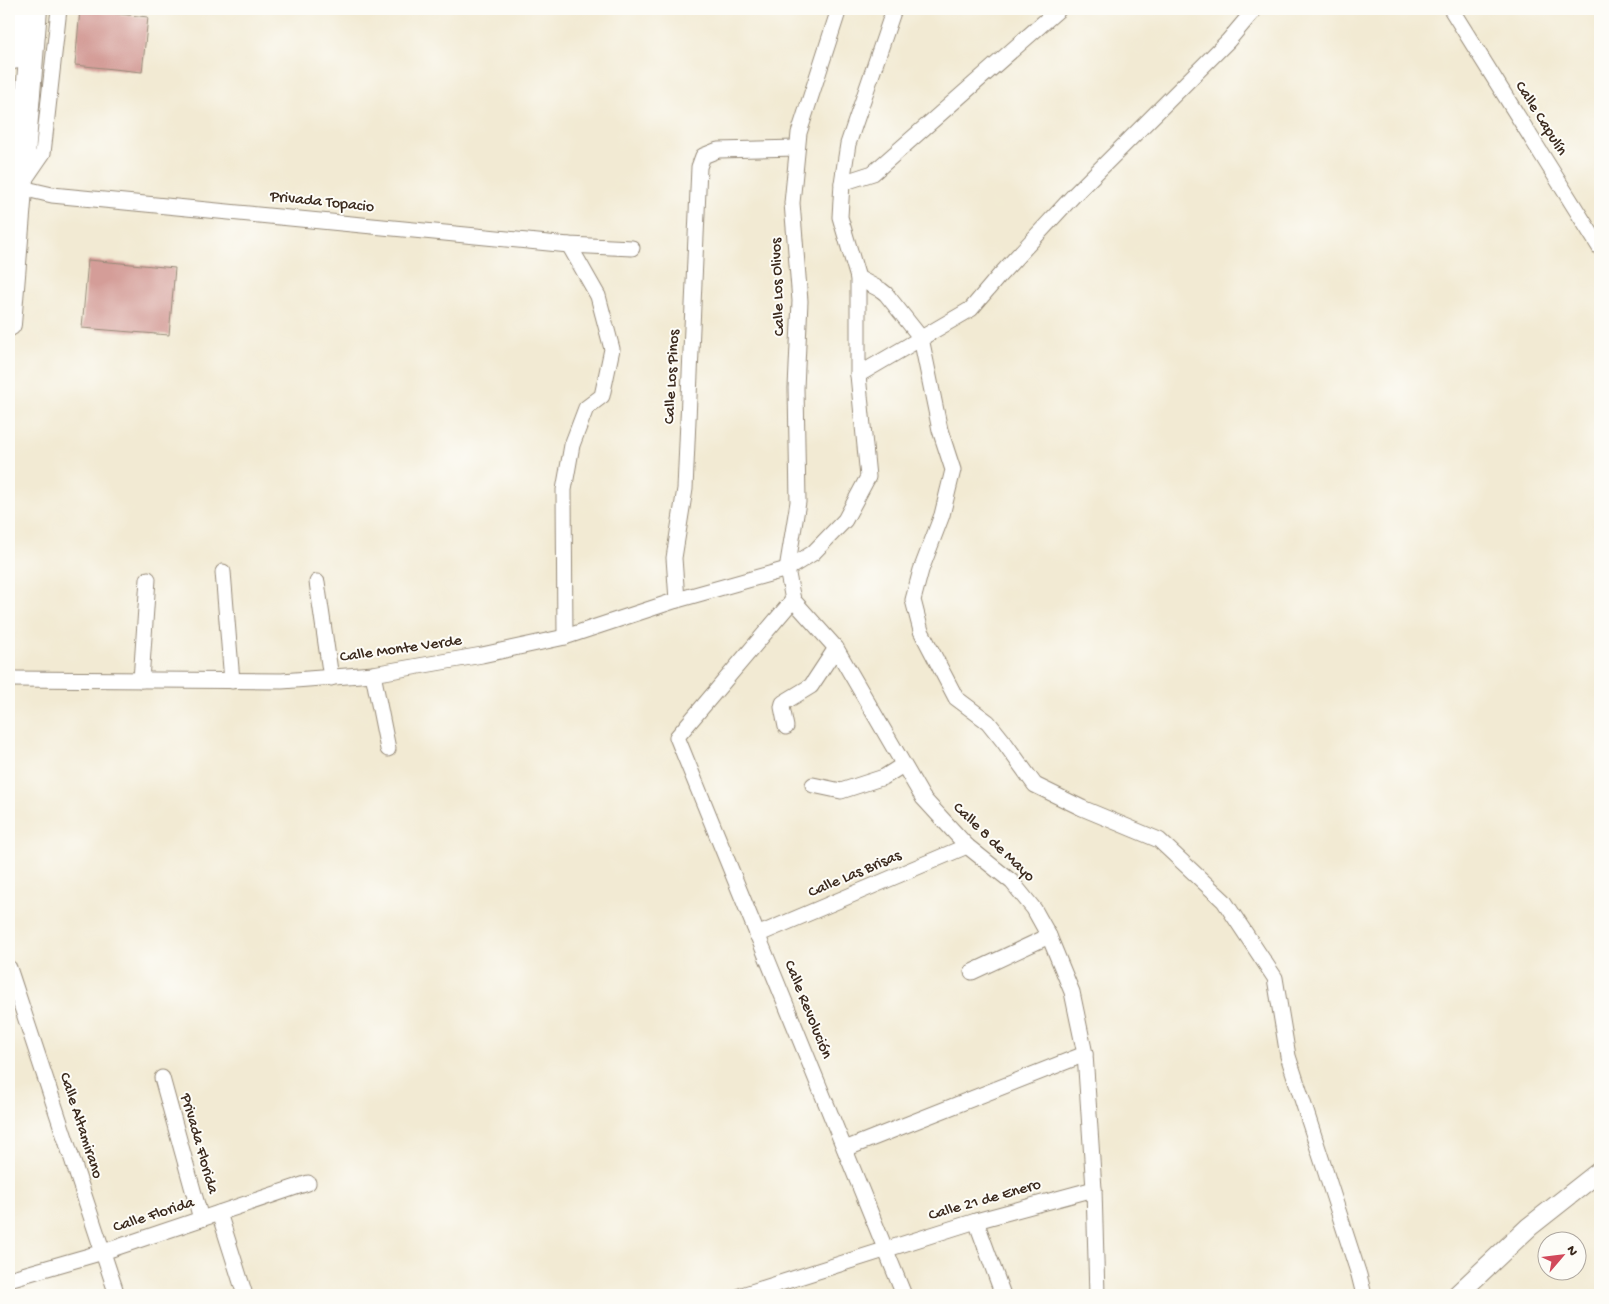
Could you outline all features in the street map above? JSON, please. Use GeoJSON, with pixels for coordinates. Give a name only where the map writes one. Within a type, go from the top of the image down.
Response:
{"type":"FeatureCollection","features":[{"type":"Feature","properties":{"kind":"main road"},"geometry":{"type":"LineString","coordinates":[[9,128],[18,9]]}},
{"type":"Feature","properties":{"kind":"main road"},"geometry":{"type":"LineString","coordinates":[[9,324],[14,186],[35,9]]}},
{"type":"Feature","properties":{"kind":"street"},"geometry":{"type":"LineString","coordinates":[[14,186],[43,153],[59,9]]}},
{"type":"Feature","properties":{"kind":"street","name":"Calle Los Olivos"},"geometry":{"type":"LineString","coordinates":[[793,600],[787,569],[798,502],[796,388],[800,301],[792,202],[799,133],[839,9]]}},
{"type":"Feature","properties":{"kind":"street","name":"Calle Monte Verde"},"geometry":{"type":"LineString","coordinates":[[9,679],[282,681],[373,674],[482,656],[565,637],[677,600],[787,569],[814,553],[845,520],[868,477],[858,375],[858,278],[840,217],[842,183],[848,144],[894,9]]}},
{"type":"Feature","properties":{"kind":"street"},"geometry":{"type":"LineString","coordinates":[[842,183],[873,173],[1059,9]]}},
{"type":"Feature","properties":{"kind":"street"},"geometry":{"type":"LineString","coordinates":[[858,375],[971,309],[1062,208],[1228,40],[1255,9]]}},
{"type":"Feature","properties":{"kind":"street","name":"Calle Capulín"},"geometry":{"type":"LineString","coordinates":[[1451,9],[1600,248]]}},
{"type":"Feature","properties":{"kind":"street","name":"Calle Los Pinos"},"geometry":{"type":"LineString","coordinates":[[677,600],[674,558],[685,489],[699,167],[703,156],[718,150],[797,148]]}},
{"type":"Feature","properties":{"kind":"street","name":"Privada Topacio"},"geometry":{"type":"LineString","coordinates":[[14,186],[52,195],[569,245],[632,248]]}},
{"type":"Feature","properties":{"kind":"street"},"geometry":{"type":"LineString","coordinates":[[565,637],[564,490],[572,445],[586,408],[602,396],[612,349],[598,296],[569,245]]}},
{"type":"Feature","properties":{"kind":"street"},"geometry":{"type":"LineString","coordinates":[[858,278],[886,294],[921,338],[940,430],[953,470],[942,515],[921,570],[913,600],[921,631],[956,698],[988,722],[1035,785],[1082,808],[1159,840],[1229,909],[1275,978],[1288,1056],[1364,1295]]}},
{"type":"Feature","properties":{"kind":"street"},"geometry":{"type":"LineString","coordinates":[[222,572],[232,681]]}},
{"type":"Feature","properties":{"kind":"street"},"geometry":{"type":"LineString","coordinates":[[141,680],[148,579]]}},
{"type":"Feature","properties":{"kind":"street"},"geometry":{"type":"LineString","coordinates":[[317,582],[331,678]]}},
{"type":"Feature","properties":{"kind":"street","name":"Calle 8 de Mayo"},"geometry":{"type":"LineString","coordinates":[[793,600],[836,648],[923,798],[967,846],[1012,882],[1034,908],[1049,936],[1072,992],[1084,1054],[1094,1189],[1097,1295]]}},
{"type":"Feature","properties":{"kind":"street","name":"Calle Revolución"},"geometry":{"type":"LineString","coordinates":[[793,600],[677,737],[904,1295]]}},
{"type":"Feature","properties":{"kind":"street"},"geometry":{"type":"LineString","coordinates":[[786,727],[783,703],[811,686],[836,648]]}},
{"type":"Feature","properties":{"kind":"street"},"geometry":{"type":"LineString","coordinates":[[373,674],[388,749]]}},
{"type":"Feature","properties":{"kind":"street"},"geometry":{"type":"LineString","coordinates":[[813,785],[840,791],[884,777],[903,765]]}},
{"type":"Feature","properties":{"kind":"street","name":"Calle Las Brisas"},"geometry":{"type":"LineString","coordinates":[[757,935],[967,846]]}},
{"type":"Feature","properties":{"kind":"street"},"geometry":{"type":"LineString","coordinates":[[972,972],[1049,936]]}},
{"type":"Feature","properties":{"kind":"street","name":"Calle Altamirano"},"geometry":{"type":"LineString","coordinates":[[9,968],[118,1295]]}},
{"type":"Feature","properties":{"kind":"street"},"geometry":{"type":"LineString","coordinates":[[845,1149],[1084,1054]]}},
{"type":"Feature","properties":{"kind":"street","name":"Privada Florida"},"geometry":{"type":"LineString","coordinates":[[162,1078],[201,1219]]}},
{"type":"Feature","properties":{"kind":"street"},"geometry":{"type":"LineString","coordinates":[[1457,1295],[1529,1227],[1600,1171]]}},
{"type":"Feature","properties":{"kind":"street","name":"Calle Florida"},"geometry":{"type":"LineString","coordinates":[[9,1279],[103,1252],[308,1183]]}},
{"type":"Feature","properties":{"kind":"street","name":"Calle 21 de Enero"},"geometry":{"type":"LineString","coordinates":[[742,1295],[976,1221],[1094,1189]]}},
{"type":"Feature","properties":{"kind":"street"},"geometry":{"type":"LineString","coordinates":[[219,1213],[245,1295]]}},
{"type":"Feature","properties":{"kind":"street"},"geometry":{"type":"LineString","coordinates":[[976,1221],[1003,1295]]}},
{"type":"Feature","properties":{"kind":"building"},"geometry":{"type":"Polygon","coordinates":[[[80,10],[148,17],[142,72],[75,65],[80,10]]]}},
{"type":"Feature","properties":{"kind":"building"},"geometry":{"type":"Polygon","coordinates":[[[88,260],[175,268],[169,335],[82,328],[88,260]]]}}]}
